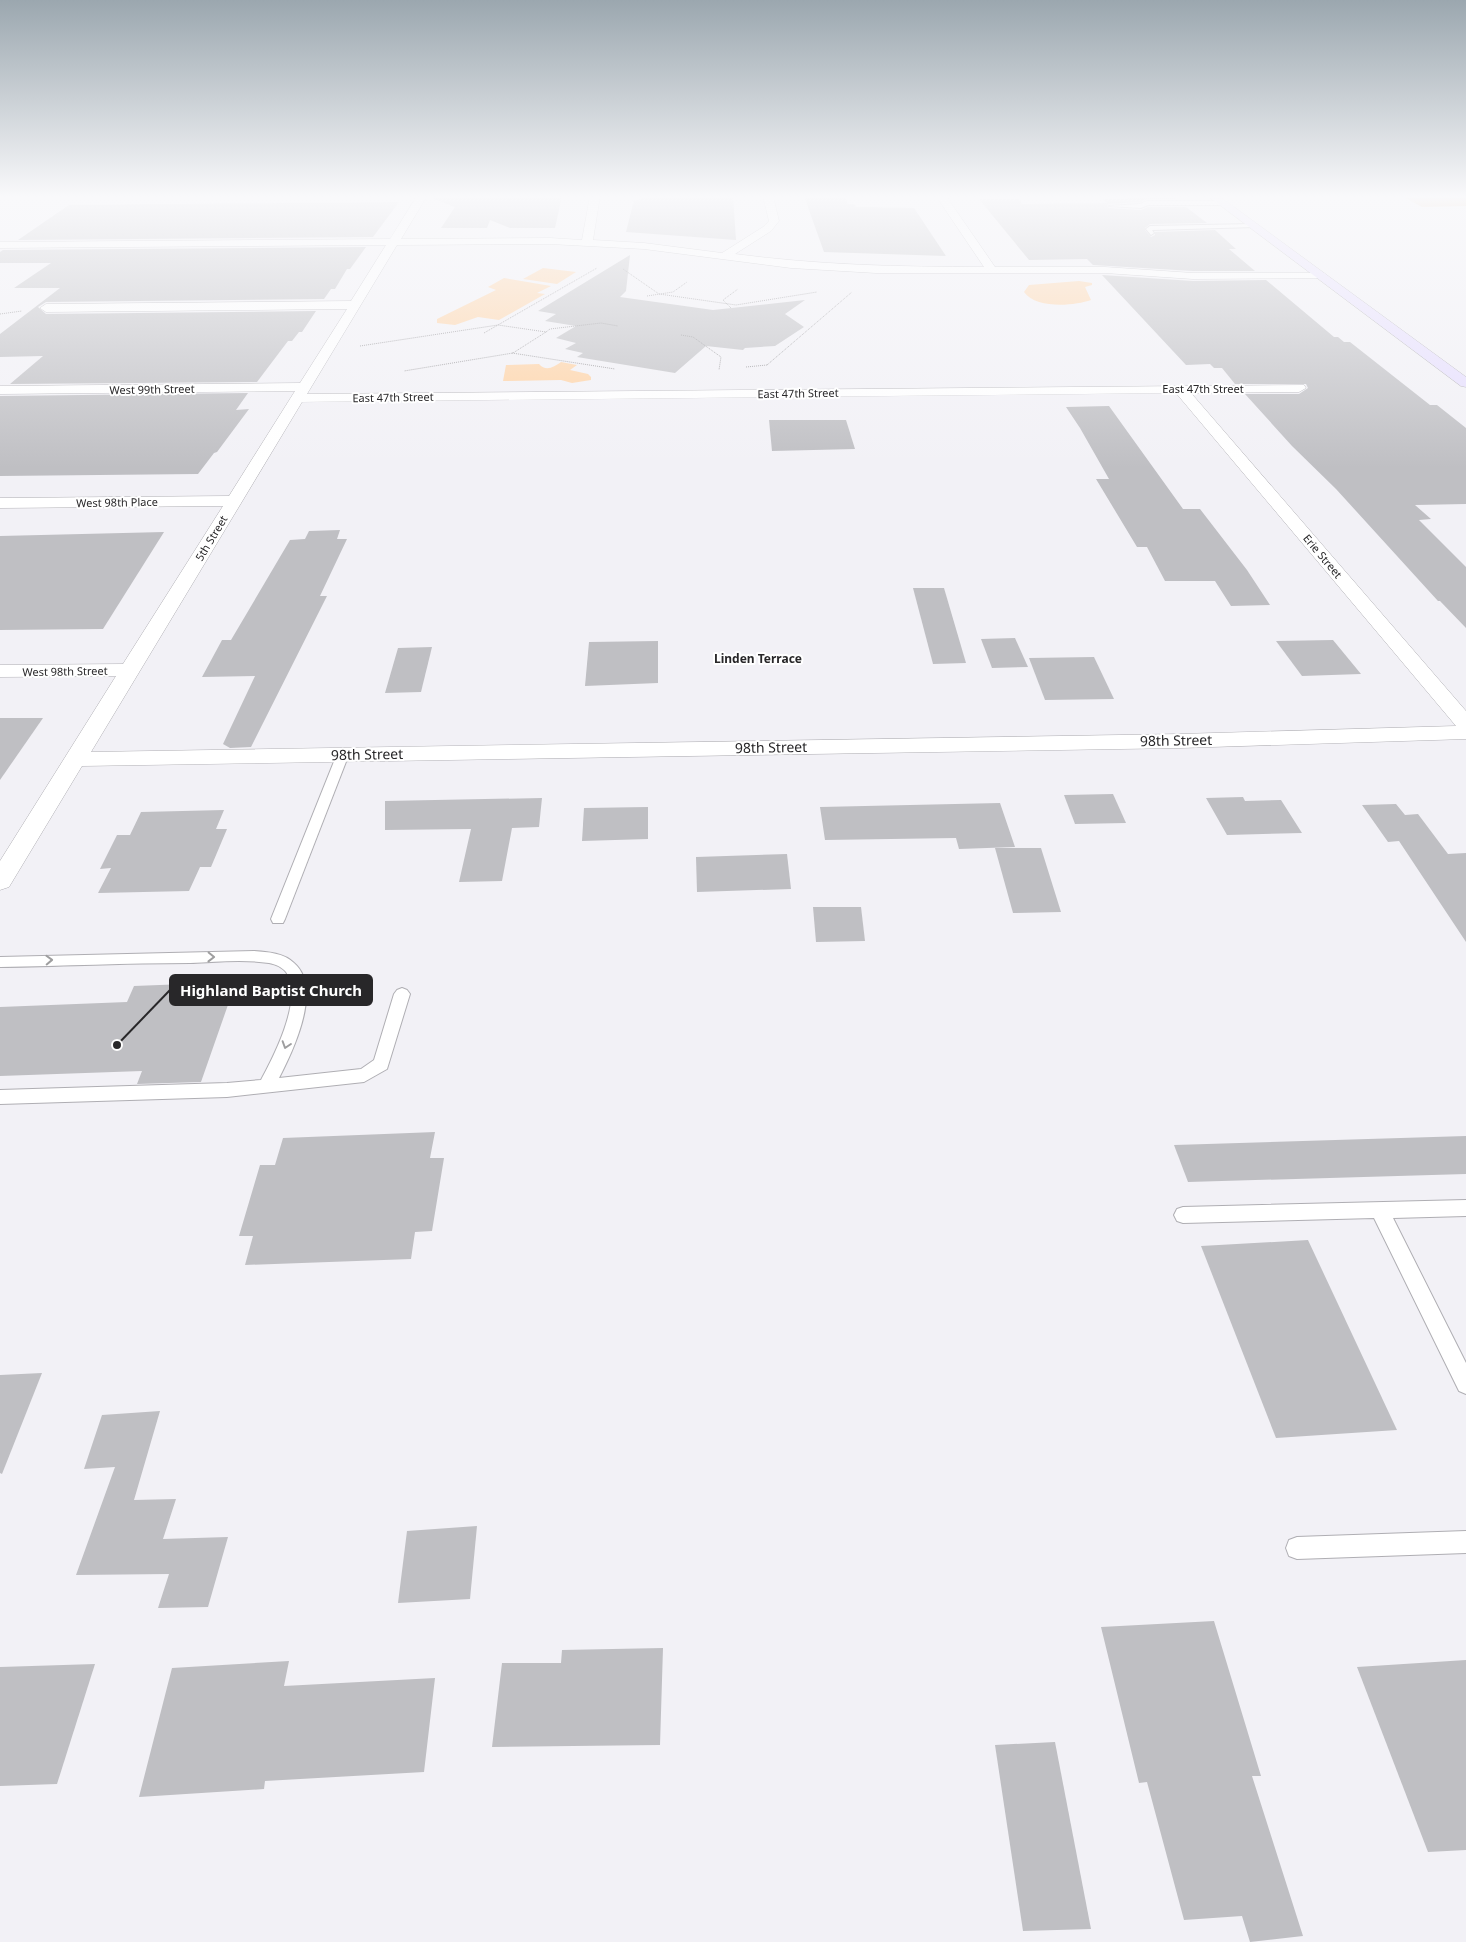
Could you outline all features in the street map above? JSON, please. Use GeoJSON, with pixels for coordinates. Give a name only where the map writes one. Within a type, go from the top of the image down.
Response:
{"type":"FeatureCollection","features":[{"type":"Feature","properties":{"kind":"street","name":"5th Street"},"geometry":{"type":"LineString","coordinates":[[0,881],[367,287]]}},
{"type":"Feature","properties":{"kind":"street"},"geometry":{"type":"LineString","coordinates":[[1334,287],[1466,383]]}},
{"type":"Feature","properties":{"kind":"street"},"geometry":{"type":"LineString","coordinates":[[46,308],[356,305]]}},
{"type":"Feature","properties":{"kind":"street","name":"Erie Street"},"geometry":{"type":"LineString","coordinates":[[1180,388],[1466,724]]}},
{"type":"Feature","properties":{"kind":"street","name":"East 47th Street"},"geometry":{"type":"LineString","coordinates":[[301,393],[716,394],[1299,388]]}},
{"type":"Feature","properties":{"kind":"street","name":"West 99th Street"},"geometry":{"type":"LineString","coordinates":[[0,390],[301,393]]}},
{"type":"Feature","properties":{"kind":"street","name":"West 98th Place"},"geometry":{"type":"LineString","coordinates":[[0,503],[234,501]]}},
{"type":"Feature","properties":{"kind":"street","name":"West 98th Street"},"geometry":{"type":"LineString","coordinates":[[0,671],[131,670]]}},
{"type":"Feature","properties":{"kind":"street","name":"98th Street"},"geometry":{"type":"LineString","coordinates":[[77,758],[1180,741],[1466,732]]}},
{"type":"Feature","properties":{"kind":"lane"},"geometry":{"type":"LineString","coordinates":[[278,919],[343,754]]}},
{"type":"Feature","properties":{"kind":"lane"},"geometry":{"type":"LineString","coordinates":[[0,962],[197,957],[271,958],[288,964],[293,971],[298,987],[296,1008],[282,1057],[266,1086]]}},
{"type":"Feature","properties":{"kind":"lane"},"geometry":{"type":"LineString","coordinates":[[0,1097],[226,1090],[364,1075],[381,1064],[402,994]]}},
{"type":"Feature","properties":{"kind":"lane"},"geometry":{"type":"LineString","coordinates":[[1183,1215],[1466,1208]]}},
{"type":"Feature","properties":{"kind":"lane"},"geometry":{"type":"LineString","coordinates":[[1380,1211],[1466,1384]]}},
{"type":"Feature","properties":{"kind":"lane"},"geometry":{"type":"LineString","coordinates":[[1297,1548],[1466,1542]]}},
{"type":"Feature","properties":{"kind":"path"},"geometry":{"type":"LineString","coordinates":[[484,333],[564,287]]}},
{"type":"Feature","properties":{"kind":"path"},"geometry":{"type":"LineString","coordinates":[[647,296],[673,292],[681,287]]}},
{"type":"Feature","properties":{"kind":"path"},"geometry":{"type":"LineString","coordinates":[[731,308],[723,300],[738,289]]}},
{"type":"Feature","properties":{"kind":"path"},"geometry":{"type":"LineString","coordinates":[[719,371],[768,364],[853,291]]}},
{"type":"Feature","properties":{"kind":"path"},"geometry":{"type":"LineString","coordinates":[[512,353],[550,329],[601,323],[618,326]]}},
{"type":"Feature","properties":{"kind":"path"},"geometry":{"type":"LineString","coordinates":[[327,351],[498,324],[546,332]]}},
{"type":"Feature","properties":{"kind":"path"},"geometry":{"type":"LineString","coordinates":[[681,335],[693,337],[721,357],[716,394]]}},
{"type":"Feature","properties":{"kind":"path"},"geometry":{"type":"LineString","coordinates":[[399,372],[512,353],[616,369]]}},
{"type":"Feature","properties":{"kind":"shaded area"},"geometry":{"type":"Polygon","coordinates":[[[488,287],[550,287],[537,293],[545,294],[499,320],[478,317],[455,325],[437,323],[437,319],[496,290],[488,287]]]}},
{"type":"Feature","properties":{"kind":"shaded area"},"geometry":{"type":"Polygon","coordinates":[[[1028,287],[1086,287],[1091,300],[1065,305],[1046,304],[1037,301],[1024,292],[1028,287]]]}},
{"type":"Feature","properties":{"kind":"shaded area"},"geometry":{"type":"Polygon","coordinates":[[[561,362],[577,365],[570,370],[588,374],[591,380],[572,383],[561,380],[503,381],[506,365],[539,364],[547,368],[561,362]]]}},
{"type":"Feature","properties":{"kind":"building"},"geometry":{"type":"Polygon","coordinates":[[[336,287],[335,289],[331,289],[324,299],[46,302],[38,307],[46,314],[316,311],[302,332],[299,332],[292,341],[288,341],[257,382],[10,384],[43,356],[0,357],[0,334],[60,288],[14,288],[336,287]]]}},
{"type":"Feature","properties":{"kind":"building"},"geometry":{"type":"Polygon","coordinates":[[[578,287],[626,287],[626,291],[620,297],[713,310],[805,300],[785,314],[804,327],[775,346],[745,348],[743,350],[706,346],[675,373],[577,357],[583,353],[565,349],[576,343],[556,338],[576,326],[545,321],[556,314],[538,311],[578,287]]]}},
{"type":"Feature","properties":{"kind":"building"},"geometry":{"type":"Polygon","coordinates":[[[1113,287],[1274,287],[1334,337],[1338,337],[1344,342],[1350,342],[1430,405],[1437,405],[1466,428],[1466,504],[1415,505],[1431,519],[1419,520],[1466,567],[1466,628],[1438,601],[1336,489],[1292,446],[1245,394],[1299,394],[1308,388],[1306,384],[1235,384],[1222,368],[1214,368],[1210,364],[1186,365],[1113,287]]]}},
{"type":"Feature","properties":{"kind":"building"},"geometry":{"type":"Polygon","coordinates":[[[248,393],[236,410],[249,409],[198,474],[0,476],[0,396],[248,393]]]}},
{"type":"Feature","properties":{"kind":"building"},"geometry":{"type":"Polygon","coordinates":[[[1109,406],[1183,509],[1200,509],[1247,570],[1270,605],[1231,606],[1215,581],[1165,581],[1147,547],[1137,547],[1096,479],[1109,479],[1066,407],[1109,406]]]}},
{"type":"Feature","properties":{"kind":"building"},"geometry":{"type":"Polygon","coordinates":[[[769,420],[846,420],[855,449],[772,451],[769,420]]]}},
{"type":"Feature","properties":{"kind":"building"},"geometry":{"type":"Polygon","coordinates":[[[340,530],[337,539],[347,539],[320,596],[327,596],[251,747],[230,748],[223,744],[255,676],[202,677],[222,640],[231,640],[290,540],[305,539],[309,531],[340,530]]]}},
{"type":"Feature","properties":{"kind":"building"},"geometry":{"type":"Polygon","coordinates":[[[164,532],[103,629],[0,630],[0,536],[164,532]]]}},
{"type":"Feature","properties":{"kind":"building"},"geometry":{"type":"Polygon","coordinates":[[[913,588],[944,588],[966,663],[933,664],[913,588]]]}},
{"type":"Feature","properties":{"kind":"building"},"geometry":{"type":"Polygon","coordinates":[[[1015,638],[1028,667],[992,668],[981,639],[1015,638]]]}},
{"type":"Feature","properties":{"kind":"building"},"geometry":{"type":"Polygon","coordinates":[[[1333,640],[1361,674],[1302,676],[1276,641],[1333,640]]]}},
{"type":"Feature","properties":{"kind":"building"},"geometry":{"type":"Polygon","coordinates":[[[658,641],[658,683],[585,686],[589,642],[658,641]]]}},
{"type":"Feature","properties":{"kind":"building"},"geometry":{"type":"Polygon","coordinates":[[[432,647],[421,692],[385,693],[398,648],[432,647]]]}},
{"type":"Feature","properties":{"kind":"building"},"geometry":{"type":"Polygon","coordinates":[[[1094,657],[1114,699],[1045,700],[1029,658],[1094,657]]]}},
{"type":"Feature","properties":{"kind":"building"},"geometry":{"type":"Polygon","coordinates":[[[0,718],[43,718],[0,780],[0,718]]]}},
{"type":"Feature","properties":{"kind":"building"},"geometry":{"type":"Polygon","coordinates":[[[1113,794],[1126,823],[1075,824],[1064,795],[1113,794]]]}},
{"type":"Feature","properties":{"kind":"building"},"geometry":{"type":"Polygon","coordinates":[[[1243,797],[1245,801],[1281,800],[1302,833],[1227,835],[1206,798],[1243,797]]]}},
{"type":"Feature","properties":{"kind":"building"},"geometry":{"type":"Polygon","coordinates":[[[542,798],[539,827],[512,828],[502,881],[459,882],[471,829],[385,830],[385,801],[542,798]]]}},
{"type":"Feature","properties":{"kind":"building"},"geometry":{"type":"Polygon","coordinates":[[[1000,803],[1015,847],[959,849],[956,838],[825,840],[820,807],[1000,803]]]}},
{"type":"Feature","properties":{"kind":"building"},"geometry":{"type":"Polygon","coordinates":[[[1396,804],[1405,815],[1418,814],[1448,854],[1466,853],[1466,942],[1399,841],[1388,842],[1362,805],[1396,804]]]}},
{"type":"Feature","properties":{"kind":"building"},"geometry":{"type":"Polygon","coordinates":[[[648,807],[648,839],[582,841],[584,808],[648,807]]]}},
{"type":"Feature","properties":{"kind":"building"},"geometry":{"type":"Polygon","coordinates":[[[224,810],[216,829],[227,829],[211,867],[200,867],[189,891],[98,893],[111,868],[100,869],[117,835],[130,835],[141,812],[224,810]]]}},
{"type":"Feature","properties":{"kind":"building"},"geometry":{"type":"Polygon","coordinates":[[[995,848],[1041,848],[1061,912],[1013,913],[995,848]]]}},
{"type":"Feature","properties":{"kind":"building"},"geometry":{"type":"Polygon","coordinates":[[[787,854],[791,889],[697,892],[696,857],[787,854]]]}},
{"type":"Feature","properties":{"kind":"building"},"geometry":{"type":"Polygon","coordinates":[[[813,907],[861,907],[865,941],[816,942],[813,907]]]}},
{"type":"Feature","properties":{"kind":"building"},"geometry":{"type":"Polygon","coordinates":[[[236,982],[201,1082],[137,1084],[142,1071],[0,1076],[0,1007],[127,1002],[134,986],[236,982]]]}},
{"type":"Feature","properties":{"kind":"building"},"geometry":{"type":"Polygon","coordinates":[[[435,1132],[430,1158],[444,1158],[432,1231],[415,1232],[411,1259],[245,1265],[253,1236],[239,1236],[260,1165],[275,1165],[283,1138],[435,1132]]]}},
{"type":"Feature","properties":{"kind":"building"},"geometry":{"type":"Polygon","coordinates":[[[1466,1136],[1466,1174],[1188,1182],[1174,1145],[1466,1136]]]}},
{"type":"Feature","properties":{"kind":"building"},"geometry":{"type":"Polygon","coordinates":[[[1308,1240],[1397,1430],[1276,1438],[1201,1246],[1308,1240]]]}},
{"type":"Feature","properties":{"kind":"building"},"geometry":{"type":"Polygon","coordinates":[[[42,1373],[2,1474],[0,1473],[0,1375],[42,1373]]]}},
{"type":"Feature","properties":{"kind":"building"},"geometry":{"type":"Polygon","coordinates":[[[160,1411],[134,1500],[176,1499],[163,1539],[228,1537],[208,1607],[158,1608],[169,1574],[76,1575],[115,1467],[84,1469],[102,1415],[160,1411]]]}},
{"type":"Feature","properties":{"kind":"building"},"geometry":{"type":"Polygon","coordinates":[[[477,1526],[470,1599],[398,1603],[407,1531],[477,1526]]]}},
{"type":"Feature","properties":{"kind":"building"},"geometry":{"type":"Polygon","coordinates":[[[1214,1621],[1261,1776],[1252,1776],[1303,1936],[1250,1942],[1242,1916],[1184,1920],[1147,1782],[1139,1783],[1101,1627],[1214,1621]]]}},
{"type":"Feature","properties":{"kind":"building"},"geometry":{"type":"Polygon","coordinates":[[[663,1648],[660,1745],[492,1747],[502,1663],[561,1663],[562,1650],[663,1648]]]}},
{"type":"Feature","properties":{"kind":"building"},"geometry":{"type":"Polygon","coordinates":[[[1466,1660],[1466,1850],[1428,1852],[1357,1667],[1466,1660]]]}},
{"type":"Feature","properties":{"kind":"building"},"geometry":{"type":"Polygon","coordinates":[[[289,1661],[284,1686],[435,1678],[424,1772],[265,1781],[264,1789],[139,1797],[172,1668],[289,1661]]]}},
{"type":"Feature","properties":{"kind":"building"},"geometry":{"type":"Polygon","coordinates":[[[95,1664],[57,1784],[0,1786],[0,1667],[95,1664]]]}},
{"type":"Feature","properties":{"kind":"building"},"geometry":{"type":"Polygon","coordinates":[[[1055,1742],[1091,1929],[1023,1931],[995,1745],[1055,1742]]]}},
{"type":"Feature","properties":{"kind":"place","name":"Highland Baptist Church"},"geometry":{"type":"Point","coordinates":[117,1045]}},
{"type":"Feature","properties":{"kind":"district","name":"Linden Terrace"},"geometry":{"type":"Point","coordinates":[758,658]}}]}
